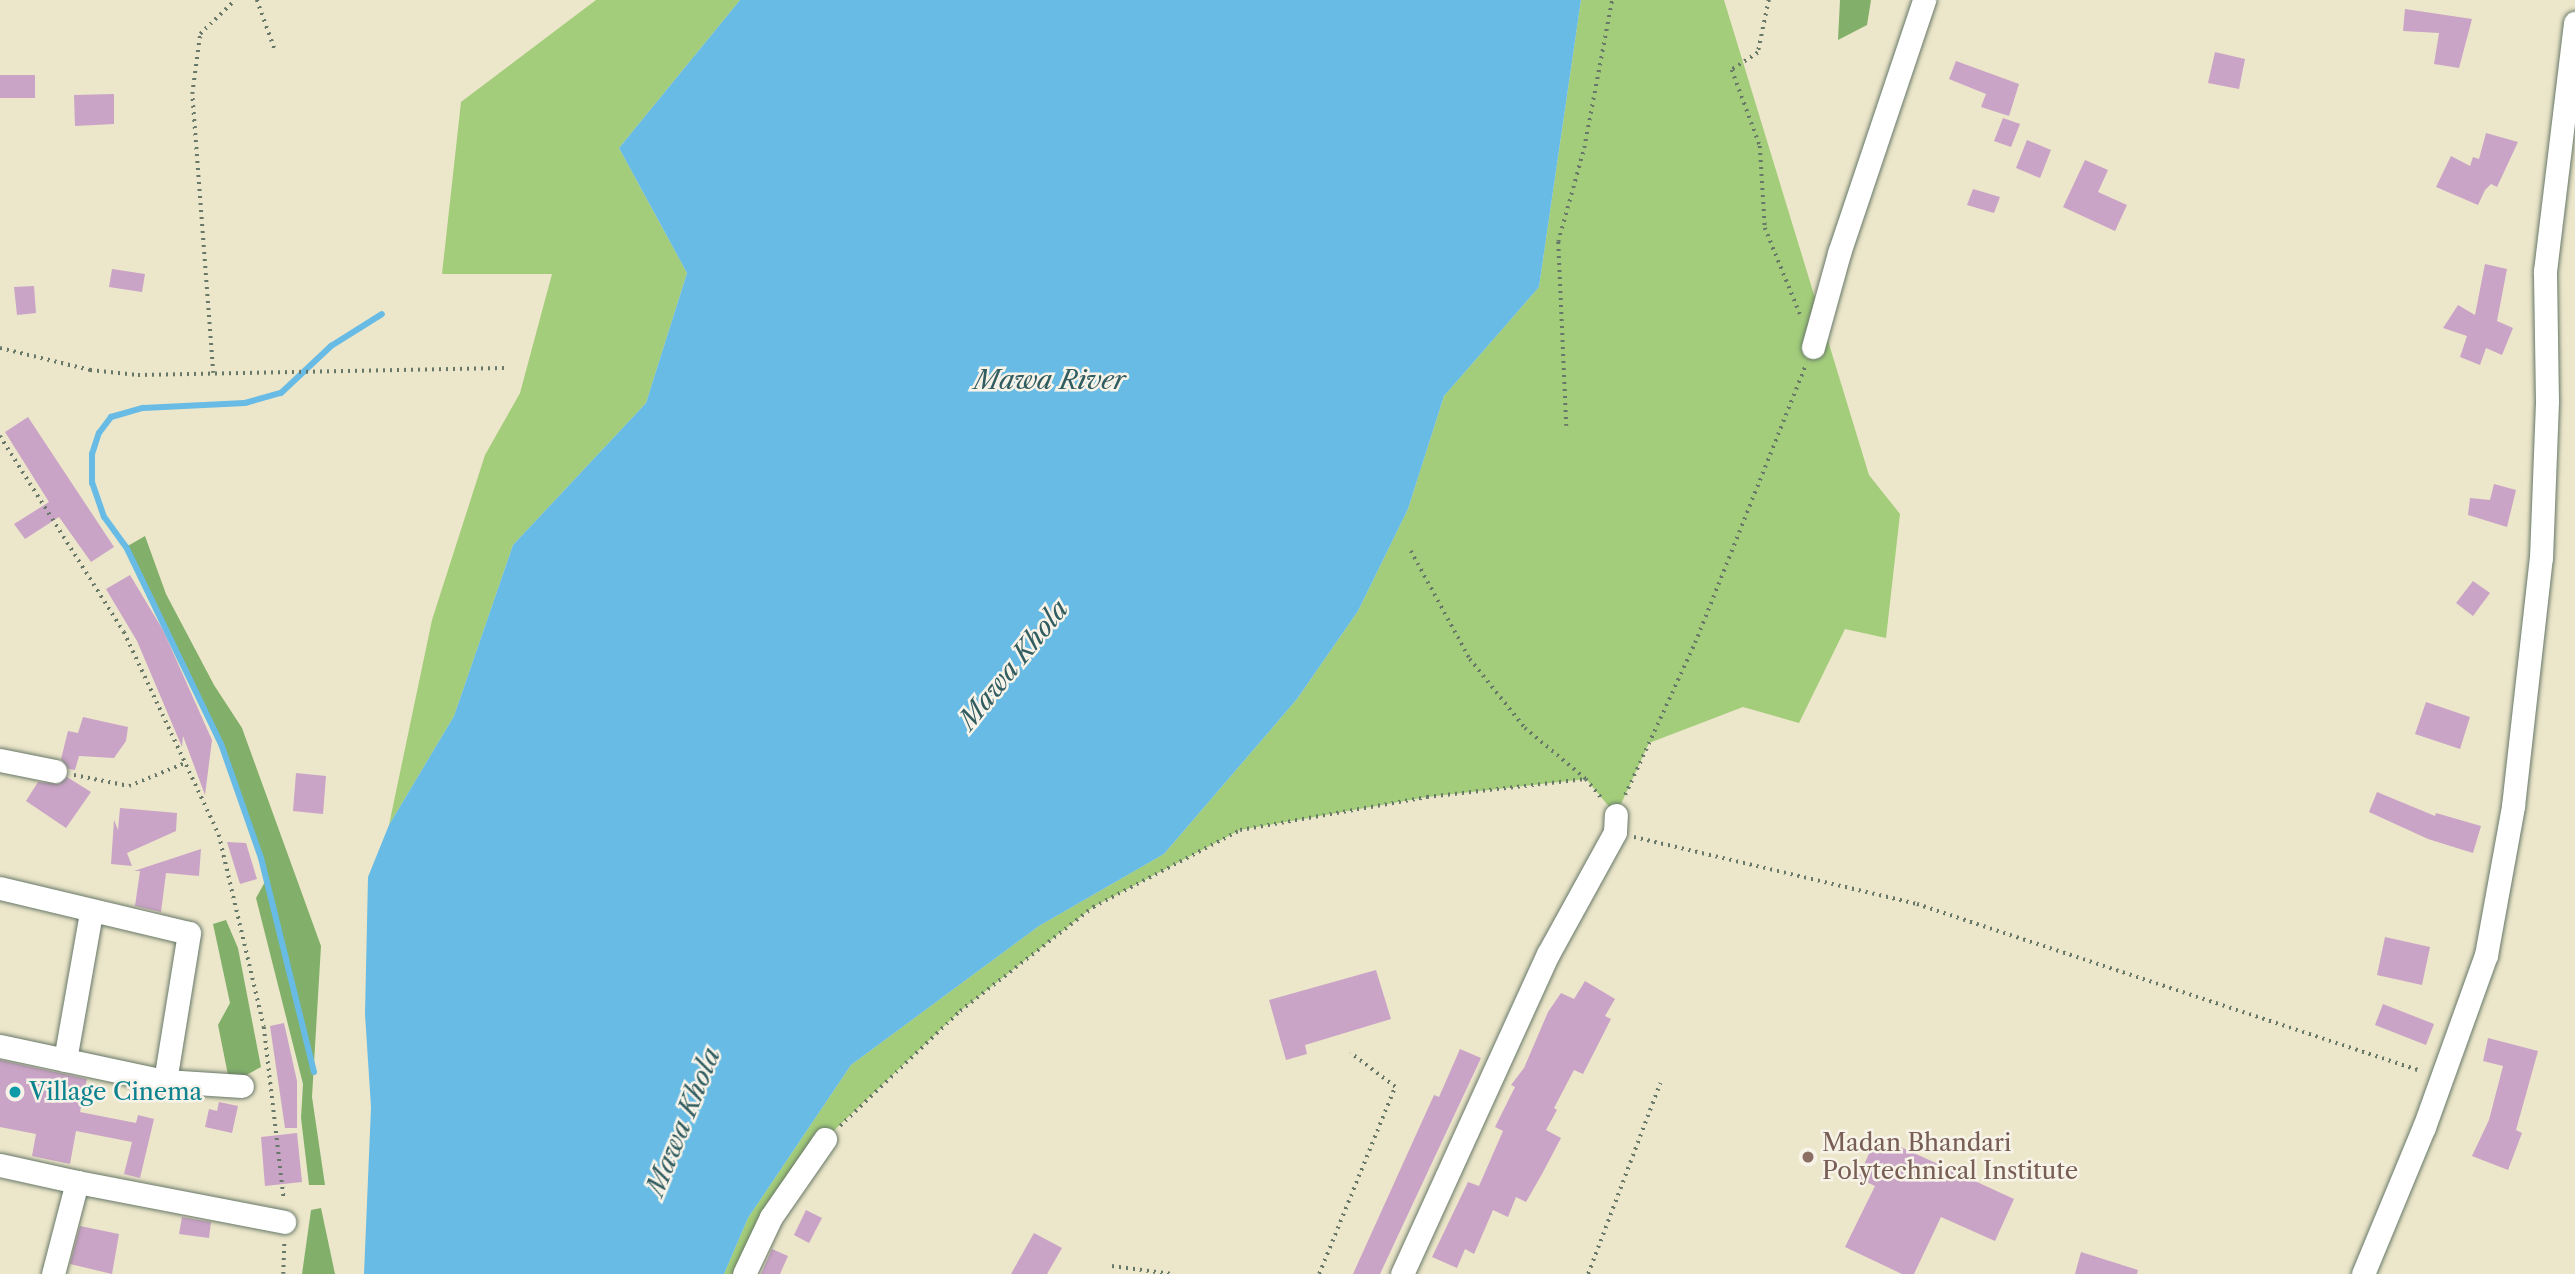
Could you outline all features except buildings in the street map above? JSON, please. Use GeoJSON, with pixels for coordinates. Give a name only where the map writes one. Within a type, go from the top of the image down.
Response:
{"type":"FeatureCollection","features":[{"type":"Feature","properties":{"kind":"street"},"geometry":{"type":"LineString","coordinates":[[1813,347],[1839,253],[1924,0]]}},
{"type":"Feature","properties":{"kind":"street"},"geometry":{"type":"LineString","coordinates":[[2363,1274],[2486,956],[2512,806],[2542,558],[2547,401],[2545,271],[2575,23]]}},
{"type":"Feature","properties":{"kind":"street"},"geometry":{"type":"LineString","coordinates":[[0,760],[55,771]]}},
{"type":"Feature","properties":{"kind":"street"},"geometry":{"type":"LineString","coordinates":[[1402,1274],[1548,954],[1615,823]]}},
{"type":"Feature","properties":{"kind":"street"},"geometry":{"type":"LineString","coordinates":[[0,888],[91,913],[189,933],[165,1081]]}},
{"type":"Feature","properties":{"kind":"street"},"geometry":{"type":"LineString","coordinates":[[65,1060],[91,913]]}},
{"type":"Feature","properties":{"kind":"street"},"geometry":{"type":"LineString","coordinates":[[0,1046],[165,1081],[242,1086]]}},
{"type":"Feature","properties":{"kind":"street"},"geometry":{"type":"LineString","coordinates":[[744,1274],[771,1217],[825,1139]]}},
{"type":"Feature","properties":{"kind":"street"},"geometry":{"type":"LineString","coordinates":[[0,1165],[285,1222]]}},
{"type":"Feature","properties":{"kind":"street"},"geometry":{"type":"LineString","coordinates":[[53,1274],[77,1182]]}},
{"type":"Feature","properties":{"kind":"path"},"geometry":{"type":"LineString","coordinates":[[212,373],[192,94],[200,34],[236,0]]}},
{"type":"Feature","properties":{"kind":"path"},"geometry":{"type":"LineString","coordinates":[[257,0],[275,50]]}},
{"type":"Feature","properties":{"kind":"path"},"geometry":{"type":"LineString","coordinates":[[1566,426],[1558,242],[1584,148],[1612,0]]}},
{"type":"Feature","properties":{"kind":"path"},"geometry":{"type":"LineString","coordinates":[[1615,823],[1695,643],[1813,347],[1765,228],[1759,146],[1732,69],[1758,53],[1769,0]]}},
{"type":"Feature","properties":{"kind":"path"},"geometry":{"type":"LineString","coordinates":[[0,348],[90,370],[212,373],[504,368]]}},
{"type":"Feature","properties":{"kind":"path"},"geometry":{"type":"LineString","coordinates":[[0,436],[124,632],[219,835],[264,1027],[285,1222],[283,1274]]}},
{"type":"Feature","properties":{"kind":"path"},"geometry":{"type":"LineString","coordinates":[[1411,551],[1470,659],[1525,728],[1586,779],[1615,823],[1917,904],[2440,1077]]}},
{"type":"Feature","properties":{"kind":"path"},"geometry":{"type":"LineString","coordinates":[[55,771],[130,786],[185,763]]}},
{"type":"Feature","properties":{"kind":"path"},"geometry":{"type":"LineString","coordinates":[[825,1139],[960,1012],[1093,906],[1240,830],[1427,797],[1586,779]]}},
{"type":"Feature","properties":{"kind":"path"},"geometry":{"type":"LineString","coordinates":[[1319,1274],[1395,1087],[1350,1053]]}},
{"type":"Feature","properties":{"kind":"path"},"geometry":{"type":"LineString","coordinates":[[1587,1274],[1660,1083]]}},
{"type":"Feature","properties":{"kind":"path"},"geometry":{"type":"LineString","coordinates":[[1112,1266],[1172,1274]]}},
{"type":"Feature","properties":{"kind":"green space"},"geometry":{"type":"Polygon","coordinates":[[[596,0],[740,0],[619,148],[687,273],[646,403],[513,545],[454,716],[389,825],[432,620],[485,455],[520,393],[552,274],[442,274],[461,102],[596,0]]]}},
{"type":"Feature","properties":{"kind":"green space"},"geometry":{"type":"Polygon","coordinates":[[[1581,0],[1724,0],[1869,475],[1900,514],[1886,638],[1845,629],[1799,723],[1743,707],[1649,743],[1616,815],[1586,779],[1427,797],[1240,830],[1093,907],[960,1011],[825,1139],[744,1274],[724,1274],[748,1218],[851,1065],[1039,926],[1164,854],[1297,699],[1358,611],[1408,509],[1444,396],[1539,287],[1581,0]]]}},
{"type":"Feature","properties":{"kind":"green space"},"geometry":{"type":"Polygon","coordinates":[[[1840,0],[1871,0],[1867,25],[1838,40],[1840,0]]]}},
{"type":"Feature","properties":{"kind":"green space"},"geometry":{"type":"Polygon","coordinates":[[[145,536],[166,594],[214,685],[242,728],[321,946],[312,1097],[325,1185],[309,1185],[301,1118],[303,1084],[256,898],[266,880],[261,858],[221,744],[126,547],[145,536]]]}},
{"type":"Feature","properties":{"kind":"green space"},"geometry":{"type":"Polygon","coordinates":[[[226,920],[238,948],[261,1067],[241,1078],[228,1075],[218,1025],[230,1003],[213,924],[226,920]]]}},
{"type":"Feature","properties":{"kind":"green space"},"geometry":{"type":"Polygon","coordinates":[[[321,1208],[335,1274],[302,1274],[311,1210],[321,1208]]]}},
{"type":"Feature","properties":{"kind":"water","name":"Mawa River"},"geometry":{"type":"Polygon","coordinates":[[[740,0],[1581,0],[1539,287],[1444,396],[1408,509],[1358,611],[1297,699],[1164,854],[1039,926],[851,1065],[748,1218],[724,1274],[364,1274],[371,1107],[365,1014],[368,877],[389,825],[454,716],[513,545],[646,403],[687,273],[619,148],[740,0]]]}},
{"type":"Feature","properties":{"kind":"waterway"},"geometry":{"type":"LineString","coordinates":[[314,1072],[261,858],[221,744],[126,547],[104,517],[92,483],[92,454],[99,433],[111,417],[143,408],[245,403],[281,393],[331,346],[382,314]]}},
{"type":"Feature","properties":{"kind":"place","name":"Village Cinema"},"geometry":{"type":"Point","coordinates":[15,1092]}},
{"type":"Feature","properties":{"kind":"place","name":"Madan Bhandari Polytechnical Institute"},"geometry":{"type":"Point","coordinates":[1808,1157]}},
{"type":"Feature","properties":{"kind":"water label","name":"Mawa Khola"},"geometry":{"type":"Point","coordinates":[1014,665]}},
{"type":"Feature","properties":{"kind":"water label","name":"Mawa Khola"},"geometry":{"type":"Point","coordinates":[684,1122]}}]}
